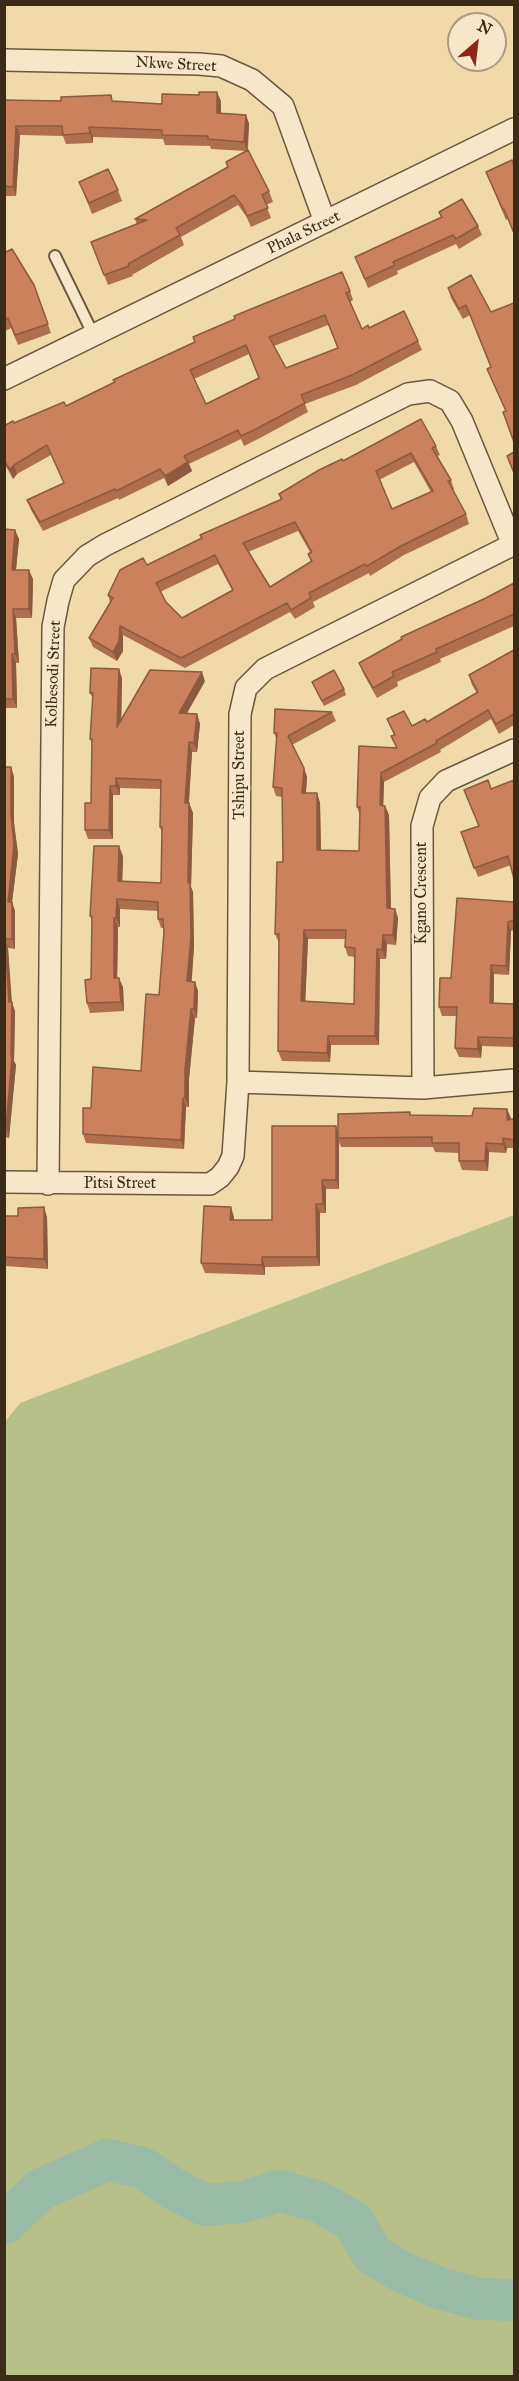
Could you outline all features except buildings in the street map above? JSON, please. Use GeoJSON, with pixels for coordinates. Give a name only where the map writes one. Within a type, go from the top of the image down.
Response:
{"type":"FeatureCollection","features":[{"type":"Feature","properties":{"kind":"street","name":"Nkwe Street"},"geometry":{"type":"LineString","coordinates":[[4,60],[199,64],[221,66],[252,80],[283,106],[325,222]]}},
{"type":"Feature","properties":{"kind":"street","name":"Phala Street"},"geometry":{"type":"LineString","coordinates":[[4,379],[514,129]]}},
{"type":"Feature","properties":{"kind":"street","name":"Kolbesodi Street"},"geometry":{"type":"LineString","coordinates":[[48,1184],[53,627],[64,580],[87,556],[105,546],[408,394],[430,391],[450,401],[462,421],[514,545]]}},
{"type":"Feature","properties":{"kind":"street","name":"Tshipu Street"},"geometry":{"type":"LineString","coordinates":[[228,1167],[233,1156],[238,1082],[240,714],[246,688],[265,669],[514,545]]}},
{"type":"Feature","properties":{"kind":"street","name":"Kgano Crescent"},"geometry":{"type":"LineString","coordinates":[[423,1088],[422,826],[430,798],[446,781],[514,750]]}},
{"type":"Feature","properties":{"kind":"street"},"geometry":{"type":"LineString","coordinates":[[238,1082],[423,1088],[514,1080]]}},
{"type":"Feature","properties":{"kind":"street","name":"Pitsi Street"},"geometry":{"type":"LineString","coordinates":[[4,1182],[210,1184],[220,1178],[228,1167]]}},
{"type":"Feature","properties":{"kind":"lane"},"geometry":{"type":"LineString","coordinates":[[55,256],[94,336]]}},
{"type":"Feature","properties":{"kind":"green space"},"geometry":{"type":"Polygon","coordinates":[[[514,1215],[514,2376],[5,2376],[5,1422],[20,1403],[514,1215]]]}},
{"type":"Feature","properties":{"kind":"waterway"},"geometry":{"type":"LineString","coordinates":[[4,2224],[41,2189],[107,2160],[143,2168],[172,2188],[205,2205],[242,2202],[280,2191],[320,2202],[354,2222],[372,2254],[404,2273],[442,2289],[479,2299],[514,2300]]}}]}
